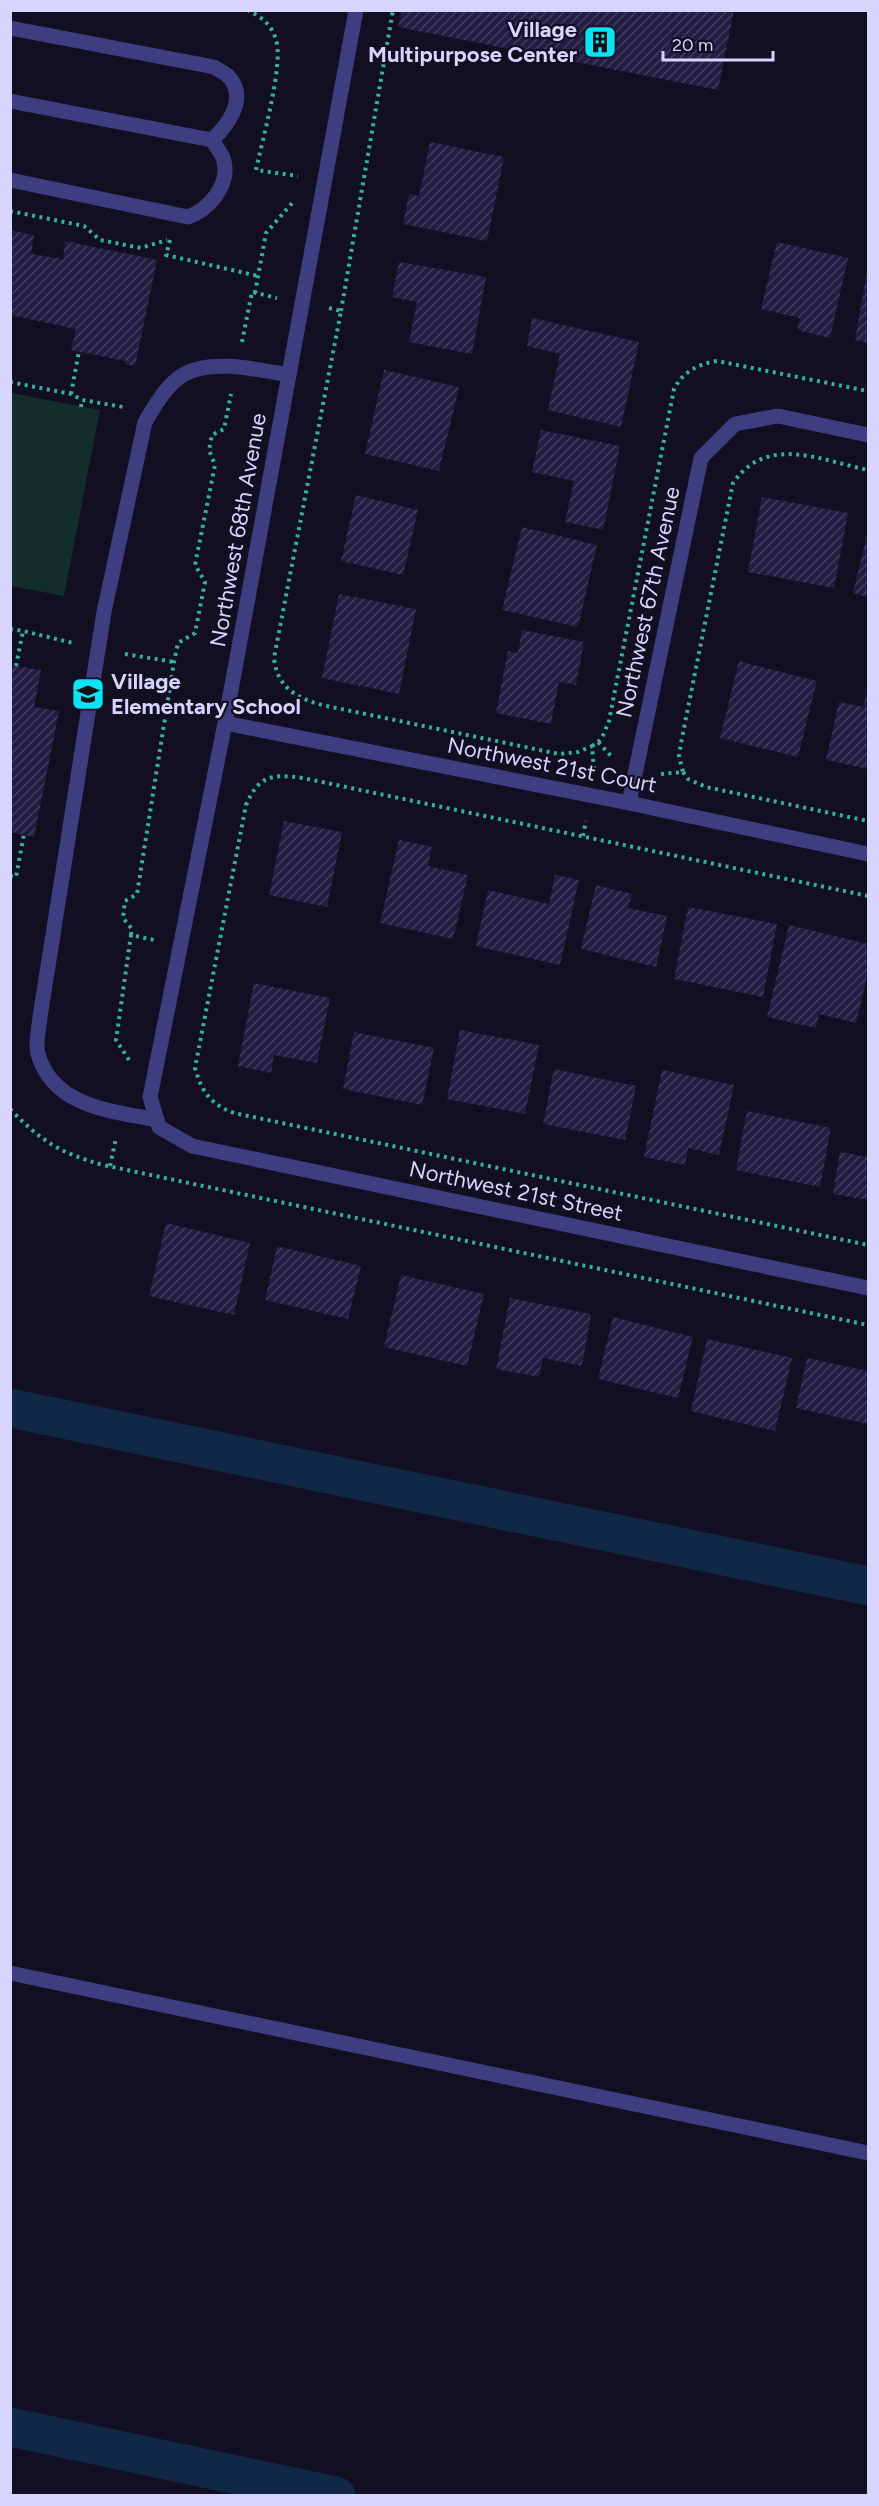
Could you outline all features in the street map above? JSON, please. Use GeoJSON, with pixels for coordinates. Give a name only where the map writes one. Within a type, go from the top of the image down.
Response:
{"type":"FeatureCollection","features":[{"type":"Feature","properties":{"kind":"street","name":"Northwest 68th Avenue"},"geometry":{"type":"LineString","coordinates":[[158,1123],[150,1097],[225,723],[356,10]]}},
{"type":"Feature","properties":{"kind":"street"},"geometry":{"type":"LineString","coordinates":[[10,28],[214,67],[230,78],[236,96],[234,113],[212,140]]}},
{"type":"Feature","properties":{"kind":"street"},"geometry":{"type":"LineString","coordinates":[[10,101],[212,140],[225,161],[216,198],[203,212],[188,217],[10,180]]}},
{"type":"Feature","properties":{"kind":"street","name":"Northwest 21st Street"},"geometry":{"type":"LineString","coordinates":[[290,375],[237,366],[219,366],[183,374],[160,397],[145,422],[104,612],[40,1017],[37,1053],[48,1076],[59,1088],[88,1106],[158,1123],[192,1146],[868,1288]]}},
{"type":"Feature","properties":{"kind":"street","name":"Northwest 67th Avenue"},"geometry":{"type":"LineString","coordinates":[[629,803],[700,458],[735,424],[778,416],[868,435]]}},
{"type":"Feature","properties":{"kind":"street","name":"Northwest 21st Court"},"geometry":{"type":"LineString","coordinates":[[225,723],[591,795],[868,854]]}},
{"type":"Feature","properties":{"kind":"street"},"geometry":{"type":"LineString","coordinates":[[10,1973],[868,2153]]}},
{"type":"Feature","properties":{"kind":"path"},"geometry":{"type":"LineString","coordinates":[[248,10],[265,20],[277,41],[275,73],[256,170],[297,177]]}},
{"type":"Feature","properties":{"kind":"path"},"geometry":{"type":"LineString","coordinates":[[393,10],[341,311],[274,658],[280,680],[289,692],[303,700],[559,754],[578,752],[592,746],[594,776],[583,836]]}},
{"type":"Feature","properties":{"kind":"path"},"geometry":{"type":"LineString","coordinates":[[296,185],[299,166]]}},
{"type":"Feature","properties":{"kind":"path"},"geometry":{"type":"LineString","coordinates":[[255,293],[266,233],[293,202],[294,194]]}},
{"type":"Feature","properties":{"kind":"path"},"geometry":{"type":"LineString","coordinates":[[10,212],[84,226],[100,240],[141,248],[170,240],[166,255],[258,276]]}},
{"type":"Feature","properties":{"kind":"path"},"geometry":{"type":"LineString","coordinates":[[130,1062],[116,1040],[132,929],[123,918],[125,901],[137,894],[164,712],[178,643],[195,633],[204,582],[195,565],[215,465],[209,450],[212,435],[224,429],[252,292],[341,311]]}},
{"type":"Feature","properties":{"kind":"path"},"geometry":{"type":"LineString","coordinates":[[71,394],[79,351]]}},
{"type":"Feature","properties":{"kind":"path"},"geometry":{"type":"LineString","coordinates":[[10,382],[130,409]]}},
{"type":"Feature","properties":{"kind":"path"},"geometry":{"type":"LineString","coordinates":[[81,407],[82,400]]}},
{"type":"Feature","properties":{"kind":"path"},"geometry":{"type":"LineString","coordinates":[[681,743],[733,483],[737,477],[751,462],[777,453],[868,470]]}},
{"type":"Feature","properties":{"kind":"path"},"geometry":{"type":"LineString","coordinates":[[10,629],[23,631]]}},
{"type":"Feature","properties":{"kind":"path"},"geometry":{"type":"LineString","coordinates":[[682,772],[688,779],[706,787],[868,821]]}},
{"type":"Feature","properties":{"kind":"path"},"geometry":{"type":"LineString","coordinates":[[868,896],[303,778],[279,775],[264,779],[253,788],[246,805],[195,1068],[201,1088],[209,1099],[234,1113],[868,1245]]}},
{"type":"Feature","properties":{"kind":"path"},"geometry":{"type":"LineString","coordinates":[[10,881],[16,877],[24,834]]}},
{"type":"Feature","properties":{"kind":"path"},"geometry":{"type":"LineString","coordinates":[[10,876],[16,877]]}},
{"type":"Feature","properties":{"kind":"path"},"geometry":{"type":"LineString","coordinates":[[131,935],[181,945]]}},
{"type":"Feature","properties":{"kind":"path"},"geometry":{"type":"LineString","coordinates":[[10,1109],[34,1134],[70,1156],[868,1325]]}},
{"type":"Feature","properties":{"kind":"path"},"geometry":{"type":"LineString","coordinates":[[110,1166],[121,1113]]}},
{"type":"Feature","properties":{"kind":"green space"},"geometry":{"type":"Polygon","coordinates":[[[11,393],[100,410],[64,596],[11,586],[11,393]]]}},
{"type":"Feature","properties":{"kind":"building","name":"Village Multipurpose Center"},"geometry":{"type":"Polygon","coordinates":[[[402,10],[734,10],[718,90],[398,27],[402,10]]]}},
{"type":"Feature","properties":{"kind":"building"},"geometry":{"type":"Polygon","coordinates":[[[430,142],[504,157],[487,241],[403,224],[409,194],[419,196],[430,142]]]}},
{"type":"Feature","properties":{"kind":"building"},"geometry":{"type":"Polygon","coordinates":[[[10,230],[34,235],[31,254],[63,259],[65,241],[157,260],[135,366],[125,364],[126,361],[71,350],[76,329],[10,315],[10,230]]]}},
{"type":"Feature","properties":{"kind":"building"},"geometry":{"type":"Polygon","coordinates":[[[777,242],[848,258],[830,338],[797,330],[800,318],[761,309],[777,242]]]}},
{"type":"Feature","properties":{"kind":"building"},"geometry":{"type":"Polygon","coordinates":[[[399,262],[486,277],[472,354],[409,342],[417,302],[392,297],[399,262]]]}},
{"type":"Feature","properties":{"kind":"building"},"geometry":{"type":"Polygon","coordinates":[[[868,272],[868,343],[855,340],[868,272]]]}},
{"type":"Feature","properties":{"kind":"building"},"geometry":{"type":"Polygon","coordinates":[[[532,318],[639,342],[621,427],[548,410],[560,354],[527,346],[532,318]]]}},
{"type":"Feature","properties":{"kind":"building"},"geometry":{"type":"Polygon","coordinates":[[[384,370],[459,387],[439,471],[365,454],[384,370]]]}},
{"type":"Feature","properties":{"kind":"building"},"geometry":{"type":"Polygon","coordinates":[[[541,430],[620,446],[603,530],[565,522],[574,481],[532,472],[541,430]]]}},
{"type":"Feature","properties":{"kind":"building"},"geometry":{"type":"Polygon","coordinates":[[[356,495],[418,510],[403,575],[341,561],[356,495]]]}},
{"type":"Feature","properties":{"kind":"building"},"geometry":{"type":"Polygon","coordinates":[[[762,497],[848,513],[834,588],[748,572],[762,497]]]}},
{"type":"Feature","properties":{"kind":"building"},"geometry":{"type":"Polygon","coordinates":[[[522,527],[597,545],[578,627],[502,610],[522,527]]]}},
{"type":"Feature","properties":{"kind":"building"},"geometry":{"type":"Polygon","coordinates":[[[868,531],[868,597],[853,593],[868,531]]]}},
{"type":"Feature","properties":{"kind":"building"},"geometry":{"type":"Polygon","coordinates":[[[339,594],[416,609],[399,694],[322,678],[339,594]]]}},
{"type":"Feature","properties":{"kind":"building"},"geometry":{"type":"Polygon","coordinates":[[[522,630],[584,642],[576,685],[559,682],[551,724],[496,713],[508,651],[518,653],[522,630]]]}},
{"type":"Feature","properties":{"kind":"building"},"geometry":{"type":"Polygon","coordinates":[[[739,661],[817,681],[798,757],[720,738],[739,661]]]}},
{"type":"Feature","properties":{"kind":"building"},"geometry":{"type":"Polygon","coordinates":[[[10,665],[41,670],[34,707],[59,711],[34,837],[10,832],[10,665]]]}},
{"type":"Feature","properties":{"kind":"building"},"geometry":{"type":"Polygon","coordinates":[[[868,689],[868,769],[826,760],[839,702],[863,707],[868,689]]]}},
{"type":"Feature","properties":{"kind":"building"},"geometry":{"type":"Polygon","coordinates":[[[284,821],[342,832],[327,907],[269,895],[284,821]]]}},
{"type":"Feature","properties":{"kind":"building"},"geometry":{"type":"Polygon","coordinates":[[[399,840],[432,847],[428,866],[468,875],[453,939],[380,923],[399,840]]]}},
{"type":"Feature","properties":{"kind":"building"},"geometry":{"type":"Polygon","coordinates":[[[555,875],[579,880],[560,965],[476,946],[488,890],[549,904],[555,875]]]}},
{"type":"Feature","properties":{"kind":"building"},"geometry":{"type":"Polygon","coordinates":[[[596,885],[632,894],[628,908],[667,916],[656,967],[581,949],[596,885]]]}},
{"type":"Feature","properties":{"kind":"building"},"geometry":{"type":"Polygon","coordinates":[[[688,907],[777,924],[763,997],[674,979],[688,907]]]}},
{"type":"Feature","properties":{"kind":"building"},"geometry":{"type":"Polygon","coordinates":[[[789,925],[868,944],[868,972],[856,1023],[819,1014],[816,1028],[767,1017],[789,925]]]}},
{"type":"Feature","properties":{"kind":"building"},"geometry":{"type":"Polygon","coordinates":[[[254,983],[330,998],[317,1063],[274,1055],[271,1073],[238,1066],[254,983]]]}},
{"type":"Feature","properties":{"kind":"building"},"geometry":{"type":"Polygon","coordinates":[[[460,1030],[539,1045],[525,1114],[447,1099],[460,1030]]]}},
{"type":"Feature","properties":{"kind":"building"},"geometry":{"type":"Polygon","coordinates":[[[354,1032],[434,1048],[422,1105],[343,1089],[354,1032]]]}},
{"type":"Feature","properties":{"kind":"building"},"geometry":{"type":"Polygon","coordinates":[[[554,1069],[636,1086],[625,1140],[543,1124],[554,1069]]]}},
{"type":"Feature","properties":{"kind":"building"},"geometry":{"type":"Polygon","coordinates":[[[662,1070],[734,1085],[719,1155],[688,1148],[685,1165],[644,1157],[662,1070]]]}},
{"type":"Feature","properties":{"kind":"building"},"geometry":{"type":"Polygon","coordinates":[[[747,1111],[831,1128],[820,1187],[736,1170],[747,1111]]]}},
{"type":"Feature","properties":{"kind":"building"},"geometry":{"type":"Polygon","coordinates":[[[840,1152],[868,1157],[868,1200],[833,1194],[840,1152]]]}},
{"type":"Feature","properties":{"kind":"building"},"geometry":{"type":"Polygon","coordinates":[[[166,1223],[250,1243],[234,1315],[149,1296],[166,1223]]]}},
{"type":"Feature","properties":{"kind":"building"},"geometry":{"type":"Polygon","coordinates":[[[277,1246],[361,1266],[348,1319],[265,1300],[277,1246]]]}},
{"type":"Feature","properties":{"kind":"building"},"geometry":{"type":"Polygon","coordinates":[[[401,1275],[484,1294],[467,1366],[384,1347],[401,1275]]]}},
{"type":"Feature","properties":{"kind":"building"},"geometry":{"type":"Polygon","coordinates":[[[510,1298],[591,1314],[582,1366],[543,1358],[539,1377],[496,1369],[510,1298]]]}},
{"type":"Feature","properties":{"kind":"building"},"geometry":{"type":"Polygon","coordinates":[[[613,1317],[693,1337],[678,1398],[598,1379],[613,1317]]]}},
{"type":"Feature","properties":{"kind":"building"},"geometry":{"type":"Polygon","coordinates":[[[707,1339],[792,1358],[775,1431],[691,1411],[707,1339]]]}},
{"type":"Feature","properties":{"kind":"building"},"geometry":{"type":"Polygon","coordinates":[[[807,1358],[868,1371],[868,1424],[796,1408],[807,1358]]]}},
{"type":"Feature","properties":{"kind":"waterway"},"geometry":{"type":"LineString","coordinates":[[10,1408],[868,1586]]}},
{"type":"Feature","properties":{"kind":"waterway"},"geometry":{"type":"LineString","coordinates":[[10,2427],[336,2496]]}},
{"type":"Feature","properties":{"kind":"place","name":"Village Multipurpose Center"},"geometry":{"type":"Point","coordinates":[600,42]}},
{"type":"Feature","properties":{"kind":"place","name":"Village Elementary School"},"geometry":{"type":"Point","coordinates":[88,694]}}]}
